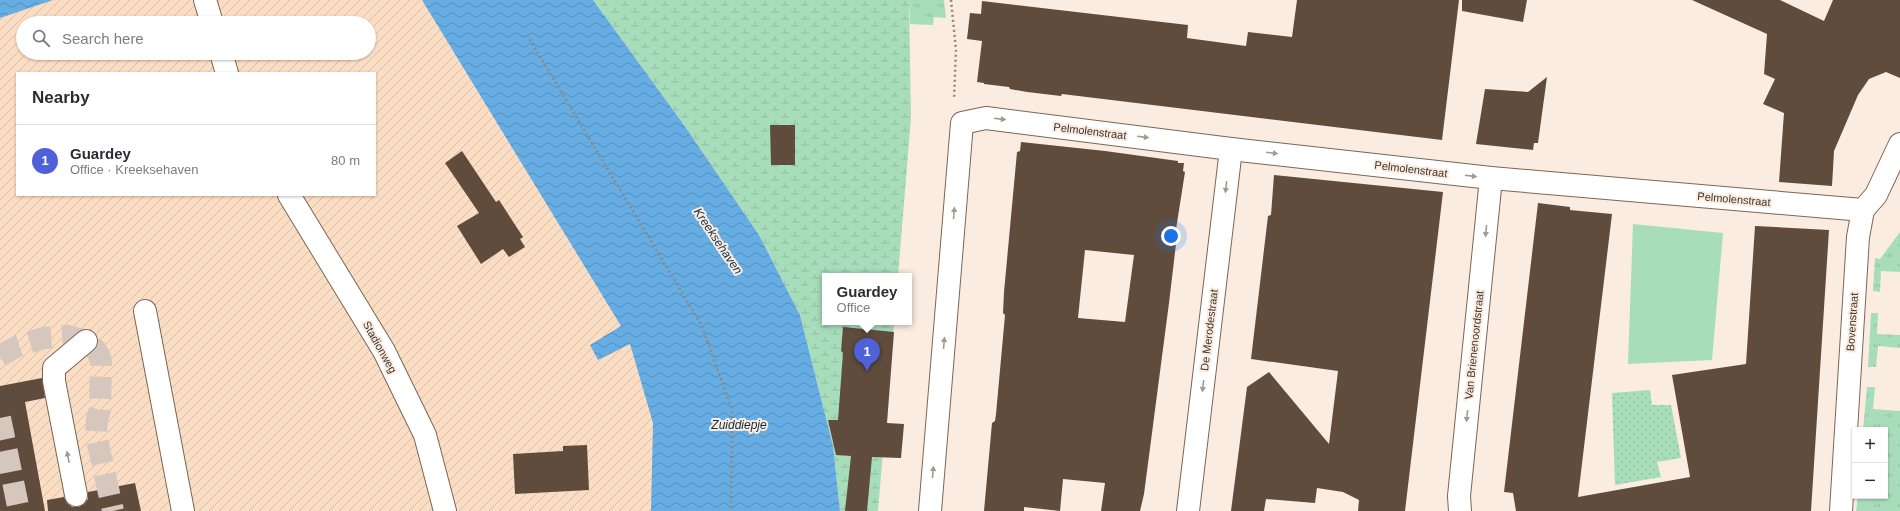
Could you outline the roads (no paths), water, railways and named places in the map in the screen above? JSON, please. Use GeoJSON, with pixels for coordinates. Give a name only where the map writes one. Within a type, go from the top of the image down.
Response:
{"type":"FeatureCollection","features":[{"type":"Feature","properties":{"kind":"street"},"geometry":{"type":"LineString","coordinates":[[206,0],[210,16]]}},
{"type":"Feature","properties":{"kind":"street"},"geometry":{"type":"LineString","coordinates":[[223,60],[227,72]]}},
{"type":"Feature","properties":{"kind":"street","name":"Pelmolenstraat"},"geometry":{"type":"LineString","coordinates":[[930,511],[962,122],[986,118],[1231,149],[1492,178],[1863,210]]}},
{"type":"Feature","properties":{"kind":"street"},"geometry":{"type":"LineString","coordinates":[[1863,210],[1876,195],[1900,144]]}},
{"type":"Feature","properties":{"kind":"street","name":"De Merodestraat"},"geometry":{"type":"LineString","coordinates":[[1188,511],[1231,149]]}},
{"type":"Feature","properties":{"kind":"street","name":"Van Brienenoordstraat"},"geometry":{"type":"LineString","coordinates":[[1460,511],[1459,496],[1492,178]]}},
{"type":"Feature","properties":{"kind":"street","name":"Stadionweg"},"geometry":{"type":"LineString","coordinates":[[290,196],[384,350],[425,435],[445,511]]}},
{"type":"Feature","properties":{"kind":"street","name":"Bovenstraat"},"geometry":{"type":"LineString","coordinates":[[1841,511],[1858,237],[1863,210]]}},
{"type":"Feature","properties":{"kind":"street"},"geometry":{"type":"LineString","coordinates":[[145,310],[183,511]]}},
{"type":"Feature","properties":{"kind":"street"},"geometry":{"type":"LineString","coordinates":[[76,495],[54,381],[54,368],[86,341]]}},
{"type":"Feature","properties":{"kind":"water"},"geometry":{"type":"Polygon","coordinates":[[[0,0],[53,0],[0,18],[0,0]]]}},
{"type":"Feature","properties":{"kind":"water","name":"Zuiddiepje"},"geometry":{"type":"Polygon","coordinates":[[[422,0],[593,0],[684,125],[759,235],[800,315],[833,446],[840,511],[651,511],[653,423],[630,344],[598,360],[590,345],[621,326],[422,0]]]}},
{"type":"Feature","properties":{"kind":"tunnel"},"geometry":{"type":"LineString","coordinates":[[0,356],[18,346],[44,338],[69,336],[86,341],[97,351],[101,360],[100,410],[97,419],[96,435],[113,511]]}},
{"type":"Feature","properties":{"kind":"tunnel"},"geometry":{"type":"LineString","coordinates":[[0,418],[19,511]]}},
{"type":"Feature","properties":{"kind":"place","name":"Guardey"},"geometry":{"type":"Point","coordinates":[867,371]}},
{"type":"Feature","properties":{"kind":"water label","name":"Kreeksehaven"},"geometry":{"type":"Point","coordinates":[718,241]}}]}
